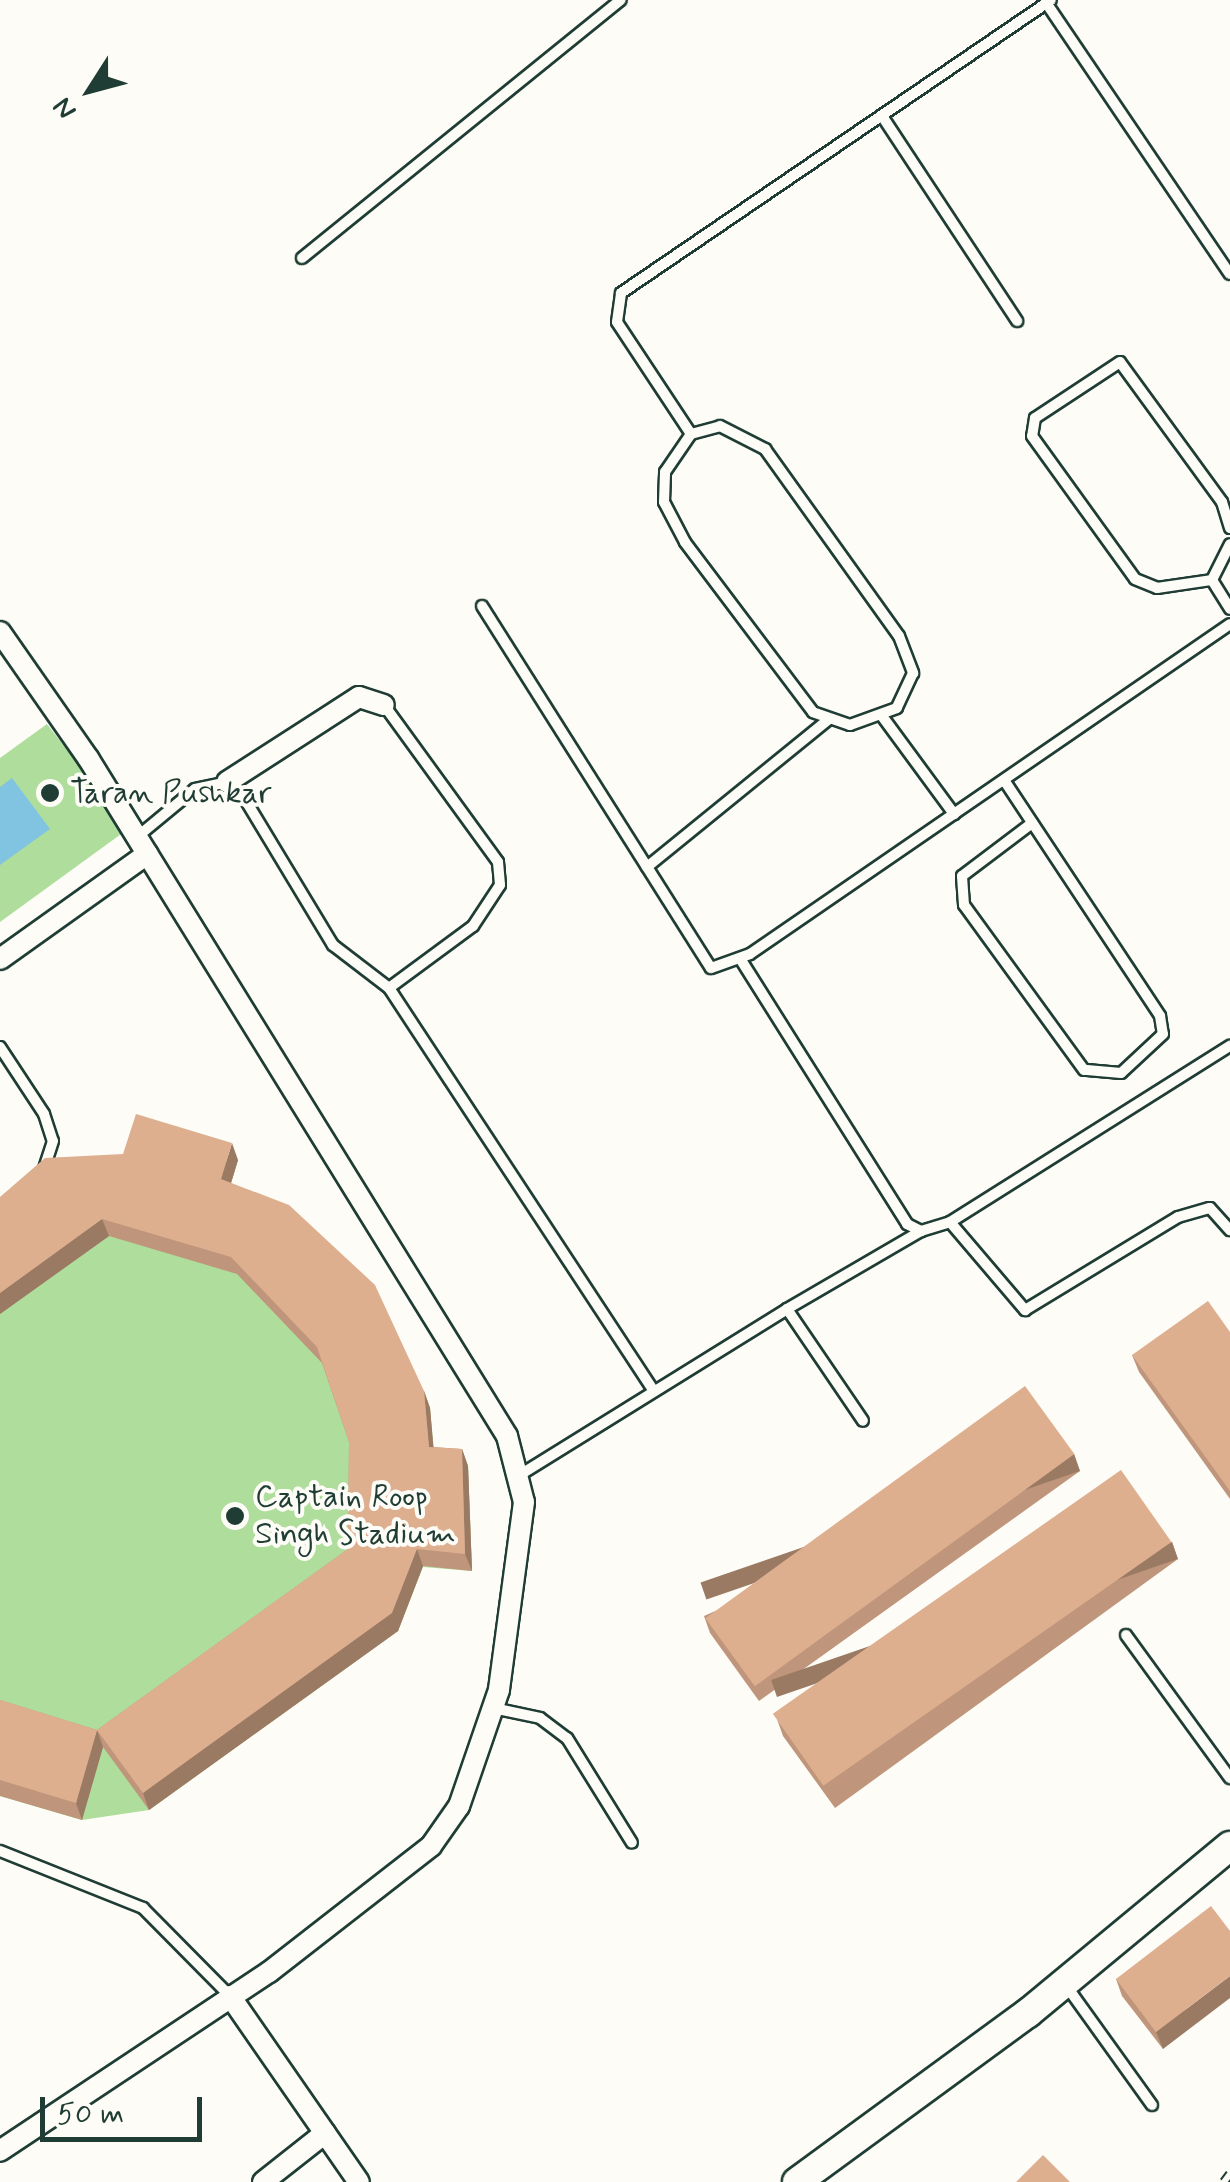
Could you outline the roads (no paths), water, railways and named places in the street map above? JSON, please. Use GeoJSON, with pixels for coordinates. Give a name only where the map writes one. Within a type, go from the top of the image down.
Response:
{"type":"FeatureCollection","features":[{"type":"Feature","properties":{"kind":"street"},"geometry":{"type":"LineString","coordinates":[[0,632],[142,845],[523,1473],[520,1557],[492,1708],[458,1806],[431,1846],[230,1996],[0,2151]]}},
{"type":"Feature","properties":{"kind":"street"},"geometry":{"type":"LineString","coordinates":[[227,782],[359,697],[384,705]]}},
{"type":"Feature","properties":{"kind":"street"},"geometry":{"type":"LineString","coordinates":[[0,959],[142,845]]}},
{"type":"Feature","properties":{"kind":"street"},"geometry":{"type":"LineString","coordinates":[[798,2182],[1064,1984],[1230,1846]]}},
{"type":"Feature","properties":{"kind":"street"},"geometry":{"type":"LineString","coordinates":[[230,1996],[359,2182]]}},
{"type":"Feature","properties":{"kind":"street"},"geometry":{"type":"LineString","coordinates":[[262,2182],[324,2133]]}},
{"type":"Feature","properties":{"kind":"lane"},"geometry":{"type":"LineString","coordinates":[[302,258],[621,0]]}},
{"type":"Feature","properties":{"kind":"lane"},"geometry":{"type":"LineString","coordinates":[[692,434],[617,322],[620,292],[884,120],[1049,2],[1230,274]]}},
{"type":"Feature","properties":{"kind":"lane"},"geometry":{"type":"LineString","coordinates":[[884,120],[1017,321]]}},
{"type":"Feature","properties":{"kind":"lane"},"geometry":{"type":"LineString","coordinates":[[1212,580],[1157,588],[1135,578],[1032,436],[1035,418],[1120,362],[1222,502],[1230,528]]}},
{"type":"Feature","properties":{"kind":"lane"},"geometry":{"type":"LineString","coordinates":[[648,866],[828,720],[882,716],[897,708],[913,673],[899,636],[765,450],[720,426],[692,434],[671,455],[664,502],[720,588],[828,720]]}},
{"type":"Feature","properties":{"kind":"lane"},"geometry":{"type":"LineString","coordinates":[[1212,580],[1230,544]]}},
{"type":"Feature","properties":{"kind":"lane"},"geometry":{"type":"LineString","coordinates":[[1212,580],[1230,609]]}},
{"type":"Feature","properties":{"kind":"lane"},"geometry":{"type":"LineString","coordinates":[[482,606],[648,866],[696,954],[711,968],[741,960],[1230,624]]}},
{"type":"Feature","properties":{"kind":"lane"},"geometry":{"type":"LineString","coordinates":[[384,705],[498,862],[500,885],[474,926],[389,988]]}},
{"type":"Feature","properties":{"kind":"lane"},"geometry":{"type":"LineString","coordinates":[[882,716],[954,814]]}},
{"type":"Feature","properties":{"kind":"lane"},"geometry":{"type":"LineString","coordinates":[[1004,780],[1160,1016],[1162,1034],[1121,1073],[1084,1070],[964,906],[962,876],[1032,823]]}},
{"type":"Feature","properties":{"kind":"lane"},"geometry":{"type":"LineString","coordinates":[[142,845],[196,789],[227,782],[333,944],[389,988],[652,1389]]}},
{"type":"Feature","properties":{"kind":"lane"},"geometry":{"type":"LineString","coordinates":[[741,960],[908,1224],[921,1231]]}},
{"type":"Feature","properties":{"kind":"lane"},"geometry":{"type":"LineString","coordinates":[[523,1473],[652,1389],[787,1309],[921,1231],[950,1222],[1230,1046]]}},
{"type":"Feature","properties":{"kind":"lane"},"geometry":{"type":"LineString","coordinates":[[0,1047],[53,1141],[38,1178]]}},
{"type":"Feature","properties":{"kind":"lane"},"geometry":{"type":"LineString","coordinates":[[950,1222],[1025,1310],[1178,1217],[1210,1208],[1230,1230]]}},
{"type":"Feature","properties":{"kind":"lane"},"geometry":{"type":"LineString","coordinates":[[787,1309],[864,1420]]}},
{"type":"Feature","properties":{"kind":"lane"},"geometry":{"type":"LineString","coordinates":[[1126,1635],[1230,1778]]}},
{"type":"Feature","properties":{"kind":"lane"},"geometry":{"type":"LineString","coordinates":[[492,1708],[540,1718],[567,1738],[632,1843]]}},
{"type":"Feature","properties":{"kind":"lane"},"geometry":{"type":"LineString","coordinates":[[0,1851],[142,1908],[230,1996]]}},
{"type":"Feature","properties":{"kind":"lane"},"geometry":{"type":"LineString","coordinates":[[1064,1984],[1152,2105]]}},
{"type":"Feature","properties":{"kind":"water"},"geometry":{"type":"Polygon","coordinates":[[[12,778],[50,829],[0,865],[0,787],[12,778]]]}},
{"type":"Feature","properties":{"kind":"railway"},"geometry":{"type":"LineString","coordinates":[[1224,2182],[1230,2174]]}},
{"type":"Feature","properties":{"kind":"place","name":"Taran Pushkar"},"geometry":{"type":"Point","coordinates":[50,793]}},
{"type":"Feature","properties":{"kind":"place","name":"Captain Roop Singh Stadium"},"geometry":{"type":"Point","coordinates":[235,1516]}}]}
